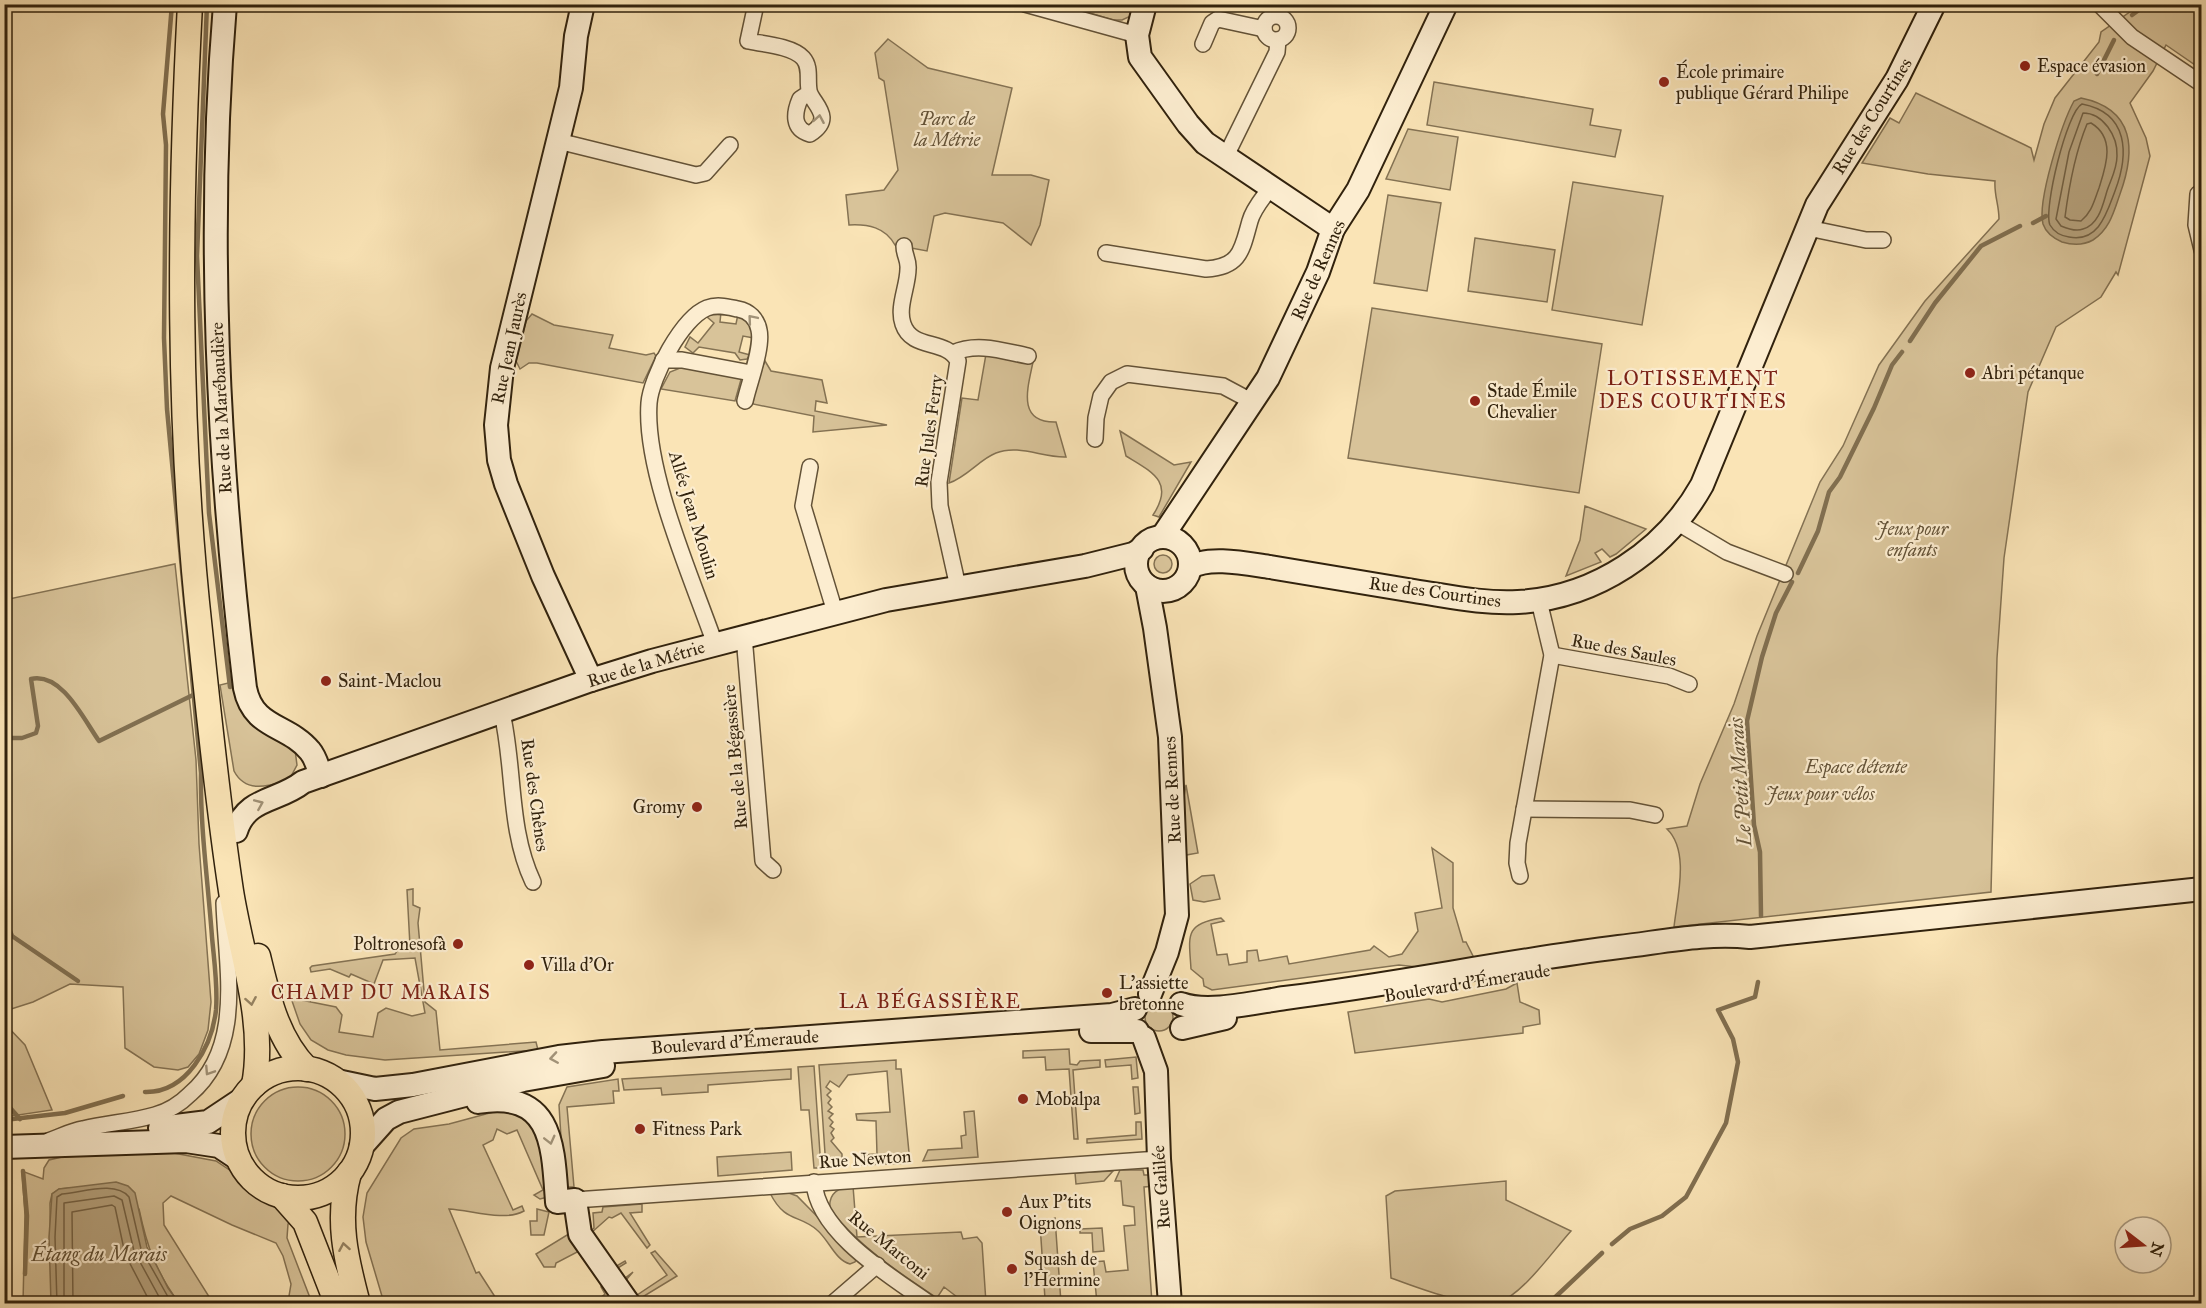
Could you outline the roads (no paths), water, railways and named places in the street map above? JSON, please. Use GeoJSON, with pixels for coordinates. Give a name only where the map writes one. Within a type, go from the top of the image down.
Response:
{"type":"FeatureCollection","features":[{"type":"Feature","properties":{"kind":"main road"},"geometry":{"type":"LineString","coordinates":[[190,4],[184,110],[180,279],[192,527],[199,627],[257,1054],[248,1093],[233,1129],[237,1158],[247,1174],[260,1187],[282,1196],[314,1197],[333,1188],[349,1173]]}},
{"type":"Feature","properties":{"kind":"main road"},"geometry":{"type":"LineString","coordinates":[[228,829],[271,1006],[288,1047],[308,1069],[337,1081],[346,1089],[359,1110],[362,1122],[361,1147],[349,1173],[343,1200],[342,1232],[358,1304]]}},
{"type":"Feature","properties":{"kind":"main road"},"geometry":{"type":"LineString","coordinates":[[248,1093],[279,1071],[308,1069]]}},
{"type":"Feature","properties":{"kind":"main road"},"geometry":{"type":"LineString","coordinates":[[282,1196],[305,1222],[337,1304]]}},
{"type":"Feature","properties":{"kind":"street","name":"Rue de la Marébaudière"},"geometry":{"type":"LineString","coordinates":[[225,4],[216,180],[217,356],[226,513],[244,688],[247,699],[256,713],[309,749],[312,779]]}},
{"type":"Feature","properties":{"kind":"street","name":"Rue Jean Jaurès"},"geometry":{"type":"LineString","coordinates":[[583,4],[576,36],[574,74],[502,368],[497,397],[497,445],[506,484],[543,576],[591,680]]}},
{"type":"Feature","properties":{"kind":"street"},"geometry":{"type":"LineString","coordinates":[[756,4],[748,41],[795,52],[803,58],[808,67],[809,93]]}},
{"type":"Feature","properties":{"kind":"street"},"geometry":{"type":"LineString","coordinates":[[1025,4],[1137,35]]}},
{"type":"Feature","properties":{"kind":"street"},"geometry":{"type":"LineString","coordinates":[[1145,4],[1137,35],[1140,57],[1144,66],[1200,137],[1225,158],[1333,229]]}},
{"type":"Feature","properties":{"kind":"street","name":"Rue de Rennes"},"geometry":{"type":"LineString","coordinates":[[1179,550],[1178,529],[1192,494],[1253,402],[1304,305],[1324,260],[1333,229],[1358,190],[1446,4]]}},
{"type":"Feature","properties":{"kind":"street","name":"Rue des Courtines"},"geometry":{"type":"LineString","coordinates":[[1179,550],[1223,555],[1243,563],[1459,598],[1502,602],[1539,601],[1582,589],[1610,576],[1660,541],[1678,523],[1710,467],[1808,228],[1831,182],[1897,79],[1934,4]]}},
{"type":"Feature","properties":{"kind":"street"},"geometry":{"type":"LineString","coordinates":[[2099,4],[2132,37],[2202,84]]}},
{"type":"Feature","properties":{"kind":"street"},"geometry":{"type":"LineString","coordinates":[[1271,17],[1282,18],[1288,28],[1285,36],[1278,40],[1268,38],[1264,29],[1265,22],[1271,17]]}},
{"type":"Feature","properties":{"kind":"street"},"geometry":{"type":"LineString","coordinates":[[1203,44],[1212,23],[1218,19],[1264,29]]}},
{"type":"Feature","properties":{"kind":"street"},"geometry":{"type":"LineString","coordinates":[[1225,158],[1277,52],[1278,40]]}},
{"type":"Feature","properties":{"kind":"street"},"geometry":{"type":"LineString","coordinates":[[558,141],[696,175],[705,172],[730,145]]}},
{"type":"Feature","properties":{"kind":"street"},"geometry":{"type":"LineString","coordinates":[[1106,253],[1206,269],[1219,268],[1230,262],[1245,246],[1250,220],[1270,188]]}},
{"type":"Feature","properties":{"kind":"street"},"geometry":{"type":"LineString","coordinates":[[2198,194],[2196,225],[2202,250]]}},
{"type":"Feature","properties":{"kind":"street"},"geometry":{"type":"LineString","coordinates":[[1808,228],[1866,240],[1883,240]]}},
{"type":"Feature","properties":{"kind":"street","name":"Rue Jules Ferry"},"geometry":{"type":"LineString","coordinates":[[904,246],[908,270],[902,310],[904,326],[920,342],[941,347],[953,353],[958,365],[939,482],[940,506],[958,586]]}},
{"type":"Feature","properties":{"kind":"street","name":"Allée Jean Moulin"},"geometry":{"type":"LineString","coordinates":[[715,644],[670,517],[649,429],[652,387],[663,360],[695,315],[707,308],[720,306],[743,310],[752,315],[759,328],[760,340],[746,401]]}},
{"type":"Feature","properties":{"kind":"street","name":"Rue Jules Ferry"},"geometry":{"type":"LineString","coordinates":[[953,353],[968,347],[977,347],[1028,356]]}},
{"type":"Feature","properties":{"kind":"street"},"geometry":{"type":"LineString","coordinates":[[663,360],[682,360],[751,373]]}},
{"type":"Feature","properties":{"kind":"street"},"geometry":{"type":"LineString","coordinates":[[1095,439],[1096,418],[1101,396],[1111,382],[1127,374],[1223,386],[1253,402]]}},
{"type":"Feature","properties":{"kind":"street"},"geometry":{"type":"LineString","coordinates":[[810,467],[802,506],[835,612]]}},
{"type":"Feature","properties":{"kind":"street"},"geometry":{"type":"LineString","coordinates":[[1678,523],[1727,552],[1785,574]]}},
{"type":"Feature","properties":{"kind":"street","name":"Rue de la Métrie"},"geometry":{"type":"LineString","coordinates":[[228,829],[250,807],[293,790],[312,779],[591,680],[835,612],[958,586],[1085,566],[1124,556],[1142,549],[1150,541],[1179,550]]}},
{"type":"Feature","properties":{"kind":"street","name":"Rue de Rennes"},"geometry":{"type":"LineString","coordinates":[[1142,549],[1137,563],[1150,583],[1173,778],[1177,921],[1167,952],[1165,976],[1155,1016]]}},
{"type":"Feature","properties":{"kind":"street"},"geometry":{"type":"LineString","coordinates":[[1150,583],[1179,586],[1179,550]]}},
{"type":"Feature","properties":{"kind":"street","name":"Rue de la Métrie"},"geometry":{"type":"LineString","coordinates":[[1085,566],[1114,567],[1150,583]]}},
{"type":"Feature","properties":{"kind":"street"},"geometry":{"type":"LineString","coordinates":[[1520,876],[1517,863],[1524,809],[1552,655],[1539,601]]}},
{"type":"Feature","properties":{"kind":"street","name":"Rue de la Bégassière"},"geometry":{"type":"LineString","coordinates":[[744,636],[763,861],[773,870]]}},
{"type":"Feature","properties":{"kind":"street","name":"Rue des Saules"},"geometry":{"type":"LineString","coordinates":[[1552,655],[1669,676],[1689,684]]}},
{"type":"Feature","properties":{"kind":"street","name":"Rue des Chênes"},"geometry":{"type":"LineString","coordinates":[[502,713],[507,737],[519,842],[523,860],[533,882]]}},
{"type":"Feature","properties":{"kind":"street"},"geometry":{"type":"LineString","coordinates":[[1524,809],[1630,810],[1655,815]]}},
{"type":"Feature","properties":{"kind":"street"},"geometry":{"type":"LineString","coordinates":[[37,1145],[82,1129],[157,1115],[179,1104],[210,1072],[225,1037],[228,1015],[228,829]]}},
{"type":"Feature","properties":{"kind":"street"},"geometry":{"type":"LineString","coordinates":[[1155,1016],[1202,1007],[1258,1002],[1551,956],[1699,937],[1729,934],[1750,937],[2202,890]]}},
{"type":"Feature","properties":{"kind":"street","name":"Boulevard d'Émeraude"},"geometry":{"type":"LineString","coordinates":[[337,1081],[375,1089],[413,1085],[559,1057],[1112,1015],[1155,1016],[1177,1036],[1182,1028],[1203,1021],[1333,1005],[1488,977],[1704,951],[1730,946],[1750,937]]}},
{"type":"Feature","properties":{"kind":"street","name":"Boulevard d'Émeraude"},"geometry":{"type":"LineString","coordinates":[[361,1147],[386,1119],[408,1109],[523,1080],[598,1066],[1113,1029],[1155,1016]]}},
{"type":"Feature","properties":{"kind":"street","name":"Rue Galilée"},"geometry":{"type":"LineString","coordinates":[[1155,1016],[1159,1159],[1170,1304]]}},
{"type":"Feature","properties":{"kind":"street"},"geometry":{"type":"LineString","coordinates":[[37,1145],[208,1122],[248,1093]]}},
{"type":"Feature","properties":{"kind":"street"},"geometry":{"type":"LineString","coordinates":[[408,1109],[509,1100],[532,1110],[546,1126],[566,1201],[580,1234],[629,1304]]}},
{"type":"Feature","properties":{"kind":"street"},"geometry":{"type":"LineString","coordinates":[[4,1147],[186,1141],[219,1146],[237,1158]]}},
{"type":"Feature","properties":{"kind":"street","name":"Rue Newton"},"geometry":{"type":"LineString","coordinates":[[566,1201],[1159,1159]]}},
{"type":"Feature","properties":{"kind":"street","name":"Rue Marconi"},"geometry":{"type":"LineString","coordinates":[[814,1182],[818,1203],[829,1221],[877,1265],[930,1304]]}},
{"type":"Feature","properties":{"kind":"street"},"geometry":{"type":"LineString","coordinates":[[832,1304],[877,1265]]}},
{"type":"Feature","properties":{"kind":"water"},"geometry":{"type":"Polygon","coordinates":[[[2081,98],[2099,103],[2112,111],[2127,134],[2129,147],[2125,178],[2104,231],[2093,240],[2074,244],[2062,242],[2050,235],[2043,224],[2042,213],[2047,181],[2063,126],[2074,101],[2081,98]]]}},
{"type":"Feature","properties":{"kind":"water","name":"Étang du Marais"},"geometry":{"type":"Polygon","coordinates":[[[116,1182],[128,1186],[135,1193],[147,1247],[168,1288],[179,1303],[51,1303],[49,1237],[52,1194],[59,1189],[116,1182]]]}},
{"type":"Feature","properties":{"kind":"waterway"},"geometry":{"type":"LineString","coordinates":[[145,1092],[173,1085],[195,1065],[209,1038],[216,1010],[216,973],[203,834],[201,773],[167,409],[164,338],[166,145],[163,114],[172,4]]}},
{"type":"Feature","properties":{"kind":"waterway"},"geometry":{"type":"LineString","coordinates":[[207,4],[197,256],[209,513],[230,687]]}},
{"type":"Feature","properties":{"kind":"waterway","name":"Le Petit Marais"},"geometry":{"type":"LineString","coordinates":[[2132,15],[2147,4]]}},
{"type":"Feature","properties":{"kind":"waterway","name":"Le Petit Marais"},"geometry":{"type":"LineString","coordinates":[[2097,74],[2114,40]]}},
{"type":"Feature","properties":{"kind":"waterway","name":"Le Petit Marais"},"geometry":{"type":"LineString","coordinates":[[2033,223],[2046,216]]}},
{"type":"Feature","properties":{"kind":"waterway","name":"Le Petit Marais"},"geometry":{"type":"LineString","coordinates":[[1910,341],[1935,303],[1981,246],[2020,226]]}},
{"type":"Feature","properties":{"kind":"waterway","name":"Le Petit Marais"},"geometry":{"type":"LineString","coordinates":[[1798,573],[1818,531],[1829,492],[1840,477],[1892,365],[1902,352]]}},
{"type":"Feature","properties":{"kind":"waterway","name":"Le Petit Marais"},"geometry":{"type":"LineString","coordinates":[[1761,916],[1760,852],[1754,825],[1747,721],[1762,657],[1776,613],[1792,582]]}},
{"type":"Feature","properties":{"kind":"waterway"},"geometry":{"type":"LineString","coordinates":[[4,669],[7,660],[6,639]]}},
{"type":"Feature","properties":{"kind":"waterway"},"geometry":{"type":"LineString","coordinates":[[4,738],[22,738],[36,733],[38,726],[31,679],[42,679],[62,690],[79,710],[99,741],[193,695]]}},
{"type":"Feature","properties":{"kind":"waterway"},"geometry":{"type":"LineString","coordinates":[[4,918],[12,936],[78,981]]}},
{"type":"Feature","properties":{"kind":"waterway","name":"Le Petit Marais"},"geometry":{"type":"LineString","coordinates":[[1612,1244],[1630,1229],[1662,1216],[1686,1197],[1726,1123],[1738,1062],[1733,1039],[1718,1010],[1755,997],[1758,982]]}},
{"type":"Feature","properties":{"kind":"waterway"},"geometry":{"type":"LineString","coordinates":[[4,1120],[65,1113],[123,1096]]}},
{"type":"Feature","properties":{"kind":"waterway"},"geometry":{"type":"LineString","coordinates":[[4,1101],[20,1119]]}},
{"type":"Feature","properties":{"kind":"waterway"},"geometry":{"type":"LineString","coordinates":[[23,1171],[27,1216],[25,1274]]}},
{"type":"Feature","properties":{"kind":"waterway","name":"Le Petit Marais"},"geometry":{"type":"LineString","coordinates":[[1548,1304],[1602,1253]]}},
{"type":"Feature","properties":{"kind":"place","name":"Espace évasion"},"geometry":{"type":"Point","coordinates":[2025,66]}},
{"type":"Feature","properties":{"kind":"place","name":"École primaire publique Gérard Philipe"},"geometry":{"type":"Point","coordinates":[1664,82]}},
{"type":"Feature","properties":{"kind":"place","name":"Abri pétanque"},"geometry":{"type":"Point","coordinates":[1970,373]}},
{"type":"Feature","properties":{"kind":"place","name":"Stade Émile Chevalier"},"geometry":{"type":"Point","coordinates":[1475,401]}},
{"type":"Feature","properties":{"kind":"place","name":"Saint-Maclou"},"geometry":{"type":"Point","coordinates":[326,681]}},
{"type":"Feature","properties":{"kind":"place","name":"Gromy"},"geometry":{"type":"Point","coordinates":[697,807]}},
{"type":"Feature","properties":{"kind":"place","name":"Poltronesofà"},"geometry":{"type":"Point","coordinates":[458,944]}},
{"type":"Feature","properties":{"kind":"place","name":"Villa d'Or"},"geometry":{"type":"Point","coordinates":[529,965]}},
{"type":"Feature","properties":{"kind":"place","name":"L'assiette bretonne"},"geometry":{"type":"Point","coordinates":[1107,993]}},
{"type":"Feature","properties":{"kind":"place","name":"Mobalpa"},"geometry":{"type":"Point","coordinates":[1023,1099]}},
{"type":"Feature","properties":{"kind":"place","name":"Fitness Park"},"geometry":{"type":"Point","coordinates":[640,1129]}},
{"type":"Feature","properties":{"kind":"place","name":"Aux P'tits Oignons"},"geometry":{"type":"Point","coordinates":[1007,1212]}},
{"type":"Feature","properties":{"kind":"place","name":"Squash de l'Hermine"},"geometry":{"type":"Point","coordinates":[1012,1269]}},
{"type":"Feature","properties":{"kind":"district","name":"LOTISSEMENT DES COURTINES"},"geometry":{"type":"Point","coordinates":[1693,390]}},
{"type":"Feature","properties":{"kind":"district","name":"CHAMP DU MARAIS"},"geometry":{"type":"Point","coordinates":[381,992]}},
{"type":"Feature","properties":{"kind":"district","name":"LA BÉGASSIÈRE"},"geometry":{"type":"Point","coordinates":[930,1001]}},
{"type":"Feature","properties":{"kind":"park label","name":"Parc de la Métrie"},"geometry":{"type":"Point","coordinates":[947,129]}},
{"type":"Feature","properties":{"kind":"park label","name":"Jeux pour enfants"},"geometry":{"type":"Point","coordinates":[1912,539]}},
{"type":"Feature","properties":{"kind":"park label","name":"Espace détente"},"geometry":{"type":"Point","coordinates":[1856,767]}},
{"type":"Feature","properties":{"kind":"park label","name":"Jeux pour vélos"},"geometry":{"type":"Point","coordinates":[1820,794]}}]}
